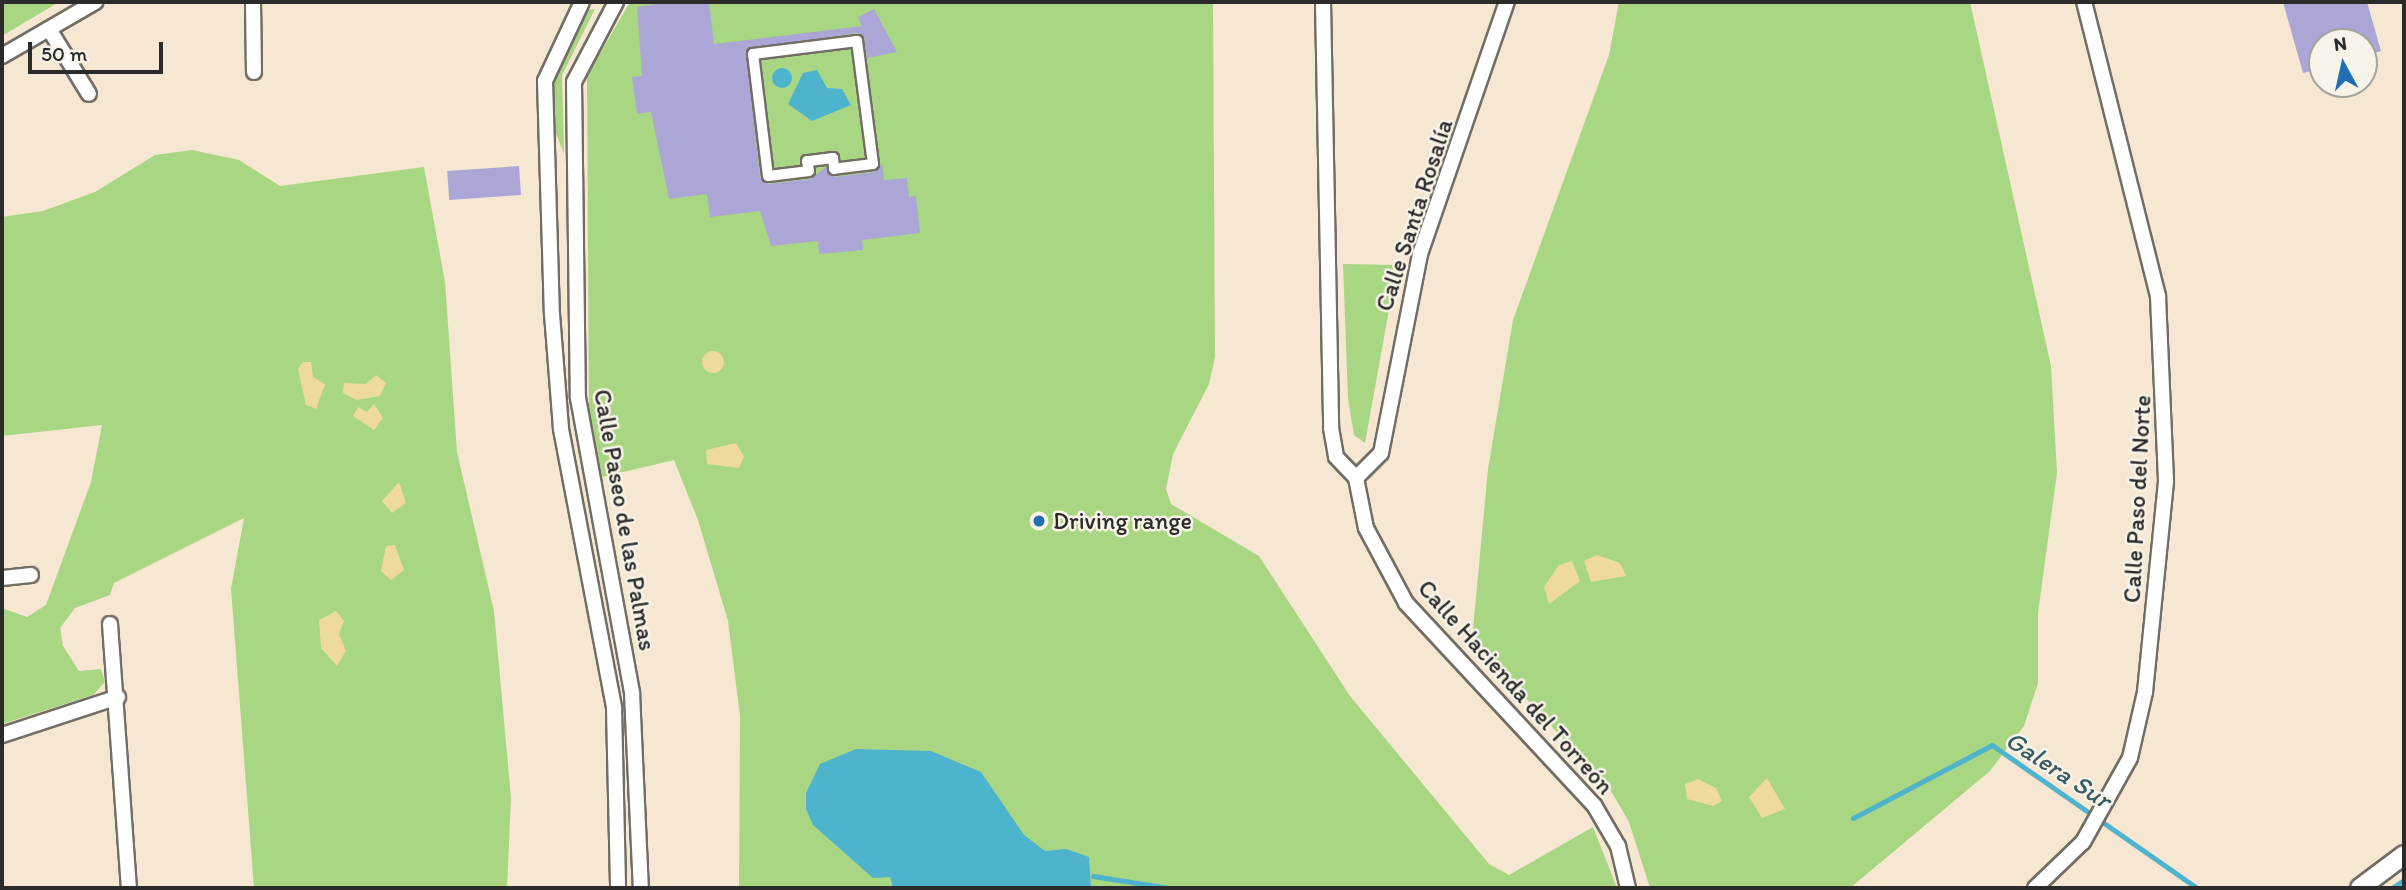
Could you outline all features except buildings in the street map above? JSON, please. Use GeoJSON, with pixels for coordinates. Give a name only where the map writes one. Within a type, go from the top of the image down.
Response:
{"type":"FeatureCollection","features":[{"type":"Feature","properties":{"kind":"street"},"geometry":{"type":"LineString","coordinates":[[2,57],[95,2]]}},
{"type":"Feature","properties":{"kind":"street"},"geometry":{"type":"LineString","coordinates":[[253,2],[254,72]]}},
{"type":"Feature","properties":{"kind":"street","name":"Calle Paseo de las Palmas"},"geometry":{"type":"LineString","coordinates":[[582,2],[545,82],[552,314],[561,429],[614,708],[618,888]]}},
{"type":"Feature","properties":{"kind":"street","name":"Calle Paseo de las Palmas"},"geometry":{"type":"LineString","coordinates":[[616,2],[574,82],[578,398],[632,693],[641,888]]}},
{"type":"Feature","properties":{"kind":"street"},"geometry":{"type":"LineString","coordinates":[[1323,2],[1331,428],[1336,457],[1356,478]]}},
{"type":"Feature","properties":{"kind":"street","name":"Calle Santa Rosalía"},"geometry":{"type":"LineString","coordinates":[[1356,478],[1381,453],[1420,254],[1507,2]]}},
{"type":"Feature","properties":{"kind":"street","name":"Calle Paso del Norte"},"geometry":{"type":"LineString","coordinates":[[2035,888],[2083,842],[2130,758],[2145,692],[2166,480],[2158,296],[2084,2]]}},
{"type":"Feature","properties":{"kind":"street"},"geometry":{"type":"LineString","coordinates":[[49,29],[89,94]]}},
{"type":"Feature","properties":{"kind":"street"},"geometry":{"type":"LineString","coordinates":[[857,41],[873,164],[834,169],[833,158],[807,161],[808,171],[768,176],[753,54],[857,41]]}},
{"type":"Feature","properties":{"kind":"street","name":"Calle Hacienda del Torreón"},"geometry":{"type":"LineString","coordinates":[[1356,478],[1366,528],[1406,604],[1594,805],[1618,846],[1629,888]]}},
{"type":"Feature","properties":{"kind":"street"},"geometry":{"type":"LineString","coordinates":[[2,578],[31,575]]}},
{"type":"Feature","properties":{"kind":"street"},"geometry":{"type":"LineString","coordinates":[[110,624],[118,697],[130,888]]}},
{"type":"Feature","properties":{"kind":"street"},"geometry":{"type":"LineString","coordinates":[[2,735],[118,697]]}},
{"type":"Feature","properties":{"kind":"street"},"geometry":{"type":"LineString","coordinates":[[2360,888],[2404,855]]}},
{"type":"Feature","properties":{"kind":"green space"},"geometry":{"type":"Polygon","coordinates":[[[2,2],[59,2],[2,36],[2,2]]]}},
{"type":"Feature","properties":{"kind":"green space"},"geometry":{"type":"Polygon","coordinates":[[[630,2],[1213,2],[1215,357],[1209,384],[1173,454],[1166,489],[1171,504],[1259,556],[1350,696],[1489,864],[1509,875],[1593,827],[1617,888],[739,888],[740,716],[728,621],[698,520],[674,460],[602,477],[589,408],[587,76],[630,2]]]}},
{"type":"Feature","properties":{"kind":"green space"},"geometry":{"type":"Polygon","coordinates":[[[1619,2],[1970,2],[2051,366],[2057,473],[2038,613],[2038,683],[2024,726],[1990,771],[1850,888],[1650,888],[1629,822],[1611,791],[1472,640],[1488,469],[1513,320],[1609,55],[1619,2]]]}},
{"type":"Feature","properties":{"kind":"green space"},"geometry":{"type":"Polygon","coordinates":[[[595,9],[562,75],[564,154],[550,118],[550,81],[570,35],[587,10],[595,9]]]}},
{"type":"Feature","properties":{"kind":"green space"},"geometry":{"type":"Polygon","coordinates":[[[192,150],[239,160],[280,186],[424,167],[445,282],[457,452],[494,611],[511,798],[507,888],[254,888],[231,589],[244,518],[114,583],[110,595],[75,608],[60,628],[63,646],[79,671],[101,669],[105,682],[93,695],[2,724],[2,608],[27,617],[46,605],[91,482],[102,425],[2,436],[2,217],[43,211],[95,192],[155,155],[192,150]]]}},
{"type":"Feature","properties":{"kind":"green space"},"geometry":{"type":"Polygon","coordinates":[[[1343,264],[1397,265],[1365,443],[1354,435],[1348,399],[1343,264]]]}},
{"type":"Feature","properties":{"kind":"sand"},"geometry":{"type":"Polygon","coordinates":[[[713,351],[721,354],[724,362],[721,370],[713,373],[705,370],[702,362],[705,354],[713,351]]]}},
{"type":"Feature","properties":{"kind":"sand"},"geometry":{"type":"Polygon","coordinates":[[[303,362],[311,362],[313,377],[325,384],[316,409],[306,405],[298,369],[303,362]]]}},
{"type":"Feature","properties":{"kind":"sand"},"geometry":{"type":"Polygon","coordinates":[[[376,375],[386,383],[380,396],[357,400],[343,393],[344,383],[366,384],[376,375]]]}},
{"type":"Feature","properties":{"kind":"sand"},"geometry":{"type":"Polygon","coordinates":[[[374,404],[383,418],[374,430],[353,416],[358,407],[367,412],[374,404]]]}},
{"type":"Feature","properties":{"kind":"sand"},"geometry":{"type":"Polygon","coordinates":[[[736,443],[744,457],[739,468],[707,464],[706,450],[736,443]]]}},
{"type":"Feature","properties":{"kind":"sand"},"geometry":{"type":"Polygon","coordinates":[[[399,482],[406,503],[392,513],[382,501],[399,482]]]}},
{"type":"Feature","properties":{"kind":"sand"},"geometry":{"type":"Polygon","coordinates":[[[395,545],[404,570],[391,580],[381,571],[386,546],[395,545]]]}},
{"type":"Feature","properties":{"kind":"sand"},"geometry":{"type":"Polygon","coordinates":[[[1597,555],[1620,563],[1626,576],[1591,582],[1584,561],[1597,555]]]}},
{"type":"Feature","properties":{"kind":"sand"},"geometry":{"type":"Polygon","coordinates":[[[1572,561],[1580,581],[1549,604],[1544,587],[1559,565],[1572,561]]]}},
{"type":"Feature","properties":{"kind":"sand"},"geometry":{"type":"Polygon","coordinates":[[[336,611],[344,621],[339,634],[346,651],[337,666],[321,648],[319,620],[336,611]]]}},
{"type":"Feature","properties":{"kind":"sand"},"geometry":{"type":"Polygon","coordinates":[[[1767,778],[1785,809],[1762,818],[1749,797],[1767,778]]]}},
{"type":"Feature","properties":{"kind":"sand"},"geometry":{"type":"Polygon","coordinates":[[[1698,779],[1716,788],[1722,801],[1713,806],[1687,799],[1685,784],[1698,779]]]}},
{"type":"Feature","properties":{"kind":"water"},"geometry":{"type":"Polygon","coordinates":[[[778,68],[786,68],[792,78],[786,88],[778,88],[772,82],[772,74],[778,68]]]}},
{"type":"Feature","properties":{"kind":"water"},"geometry":{"type":"Polygon","coordinates":[[[817,70],[827,88],[842,89],[851,105],[812,121],[788,104],[803,73],[817,70]]]}},
{"type":"Feature","properties":{"kind":"water"},"geometry":{"type":"Polygon","coordinates":[[[856,749],[931,751],[981,772],[1024,835],[1045,851],[1066,849],[1089,857],[1091,888],[893,888],[890,877],[873,878],[813,825],[806,809],[806,793],[820,764],[856,749]]]}},
{"type":"Feature","properties":{"kind":"waterway","name":"Galera Sur"},"geometry":{"type":"LineString","coordinates":[[1853,818],[1992,745],[2197,888]]}},
{"type":"Feature","properties":{"kind":"waterway","name":"Galera Sur"},"geometry":{"type":"LineString","coordinates":[[1093,876],[1169,888]]}},
{"type":"Feature","properties":{"kind":"waterway","name":"Galera Sur"},"geometry":{"type":"LineString","coordinates":[[2392,888],[2404,880]]}},
{"type":"Feature","properties":{"kind":"place","name":"Driving range"},"geometry":{"type":"Point","coordinates":[1039,521]}}]}
